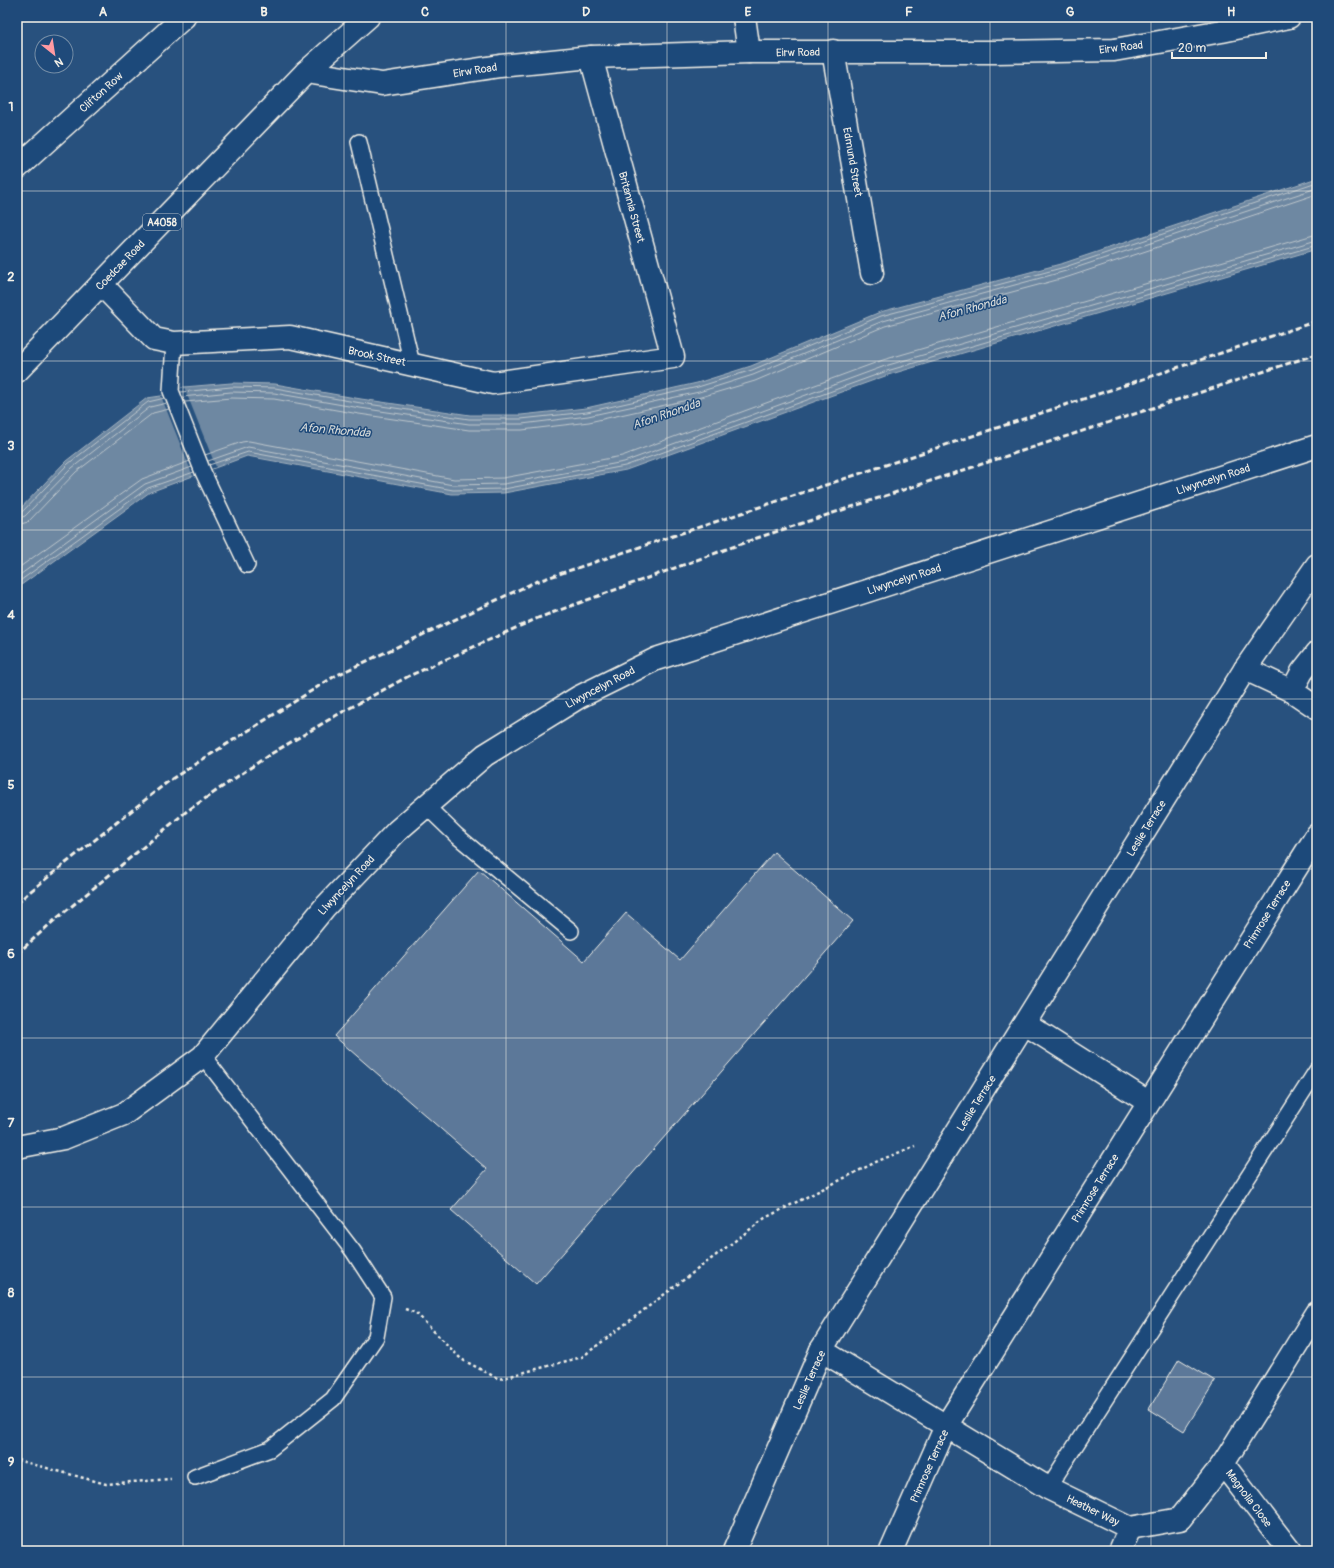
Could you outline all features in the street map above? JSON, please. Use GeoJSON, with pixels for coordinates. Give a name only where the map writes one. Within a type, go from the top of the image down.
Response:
{"type":"FeatureCollection","features":[{"type":"Feature","properties":{"kind":"street","name":"Clifton Row"},"geometry":{"type":"LineString","coordinates":[[17,168],[184,17]]}},
{"type":"Feature","properties":{"kind":"street","name":"A4058"},"geometry":{"type":"LineString","coordinates":[[306,72],[368,17]]}},
{"type":"Feature","properties":{"kind":"street"},"geometry":{"type":"LineString","coordinates":[[744,17],[749,52]]}},
{"type":"Feature","properties":{"kind":"street","name":"Eirw Road"},"geometry":{"type":"LineString","coordinates":[[306,72],[382,84],[500,66],[591,57],[749,52],[996,52],[1114,50],[1222,31],[1289,17]]}},
{"type":"Feature","properties":{"kind":"street","name":"Edmund Street"},"geometry":{"type":"LineString","coordinates":[[834,51],[872,273]]}},
{"type":"Feature","properties":{"kind":"street","name":"Britannia Street"},"geometry":{"type":"LineString","coordinates":[[591,57],[673,357]]}},
{"type":"Feature","properties":{"kind":"street","name":"Coedcae Road"},"geometry":{"type":"LineString","coordinates":[[17,371],[306,72]]}},
{"type":"Feature","properties":{"kind":"street","name":"Brook Street"},"geometry":{"type":"LineString","coordinates":[[101,284],[154,339],[174,343],[290,337],[493,383],[673,357]]}},
{"type":"Feature","properties":{"kind":"street","name":"Llwyncelyn Road"},"geometry":{"type":"LineString","coordinates":[[17,1147],[64,1138],[124,1114],[203,1056],[324,908],[397,831],[485,755],[579,697],[656,659],[1317,446]]}},
{"type":"Feature","properties":{"kind":"street","name":"Leslie Terrace"},"geometry":{"type":"LineString","coordinates":[[734,1551],[822,1350],[1245,669],[1317,565]]}},
{"type":"Feature","properties":{"kind":"street"},"geometry":{"type":"LineString","coordinates":[[1292,691],[1302,672],[1317,653]]}},
{"type":"Feature","properties":{"kind":"street"},"geometry":{"type":"LineString","coordinates":[[1245,669],[1292,691],[1317,708]]}},
{"type":"Feature","properties":{"kind":"street","name":"Primrose Terrace"},"geometry":{"type":"LineString","coordinates":[[891,1551],[946,1426],[1317,835]]}},
{"type":"Feature","properties":{"kind":"street"},"geometry":{"type":"LineString","coordinates":[[1025,1024],[1148,1102]]}},
{"type":"Feature","properties":{"kind":"street","name":"Heather Way"},"geometry":{"type":"LineString","coordinates":[[822,1350],[1048,1488],[1130,1528],[1180,1520],[1223,1464],[1317,1313]]}},
{"type":"Feature","properties":{"kind":"street","name":"Magnolia Close"},"geometry":{"type":"LineString","coordinates":[[1223,1464],[1290,1551]]}},
{"type":"Feature","properties":{"kind":"street"},"geometry":{"type":"LineString","coordinates":[[1120,1551],[1130,1528]]}},
{"type":"Feature","properties":{"kind":"lane"},"geometry":{"type":"LineString","coordinates":[[359,142],[412,364]]}},
{"type":"Feature","properties":{"kind":"lane"},"geometry":{"type":"LineString","coordinates":[[174,343],[172,391],[203,472],[247,565]]}},
{"type":"Feature","properties":{"kind":"lane"},"geometry":{"type":"LineString","coordinates":[[426,806],[456,835],[571,931]]}},
{"type":"Feature","properties":{"kind":"lane"},"geometry":{"type":"LineString","coordinates":[[195,1477],[270,1449],[334,1399],[376,1337],[383,1297],[353,1251],[203,1056]]}},
{"type":"Feature","properties":{"kind":"lane"},"geometry":{"type":"LineString","coordinates":[[1048,1488],[1317,1070]]}},
{"type":"Feature","properties":{"kind":"path"},"geometry":{"type":"LineString","coordinates":[[383,1297],[389,1303],[416,1313],[461,1359],[499,1379],[582,1357],[765,1218],[878,1161],[919,1144]]}},
{"type":"Feature","properties":{"kind":"path"},"geometry":{"type":"LineString","coordinates":[[17,1460],[106,1484],[195,1477]]}},
{"type":"Feature","properties":{"kind":"water","name":"Afon Rhondda"},"geometry":{"type":"Polygon","coordinates":[[[1317,178],[1317,249],[888,375],[626,470],[504,493],[452,494],[247,456],[150,492],[17,588],[17,512],[66,461],[147,398],[161,396],[184,387],[231,383],[275,384],[361,399],[470,415],[521,415],[586,408],[697,383],[751,366],[880,312],[1064,263],[1317,178]]]}},
{"type":"Feature","properties":{"kind":"pier"},"geometry":{"type":"Polygon","coordinates":[[[184,387],[216,467],[193,476],[161,396],[184,387]]]}},
{"type":"Feature","properties":{"kind":"building"},"geometry":{"type":"Polygon","coordinates":[[[774,852],[853,921],[536,1284],[451,1210],[487,1169],[334,1036],[479,870],[584,961],[626,913],[680,960],[774,852]]]}},
{"type":"Feature","properties":{"kind":"building"},"geometry":{"type":"Polygon","coordinates":[[[1179,1359],[1215,1381],[1184,1431],[1149,1409],[1179,1359]]]}},
{"type":"Feature","properties":{"kind":"railway"},"geometry":{"type":"LineString","coordinates":[[17,904],[27,894],[170,780],[335,676],[535,582],[1317,321]]}},
{"type":"Feature","properties":{"kind":"railway"},"geometry":{"type":"LineString","coordinates":[[17,954],[50,924],[187,811],[269,755],[337,715],[409,676],[538,618],[757,538],[1317,354]]}}]}
